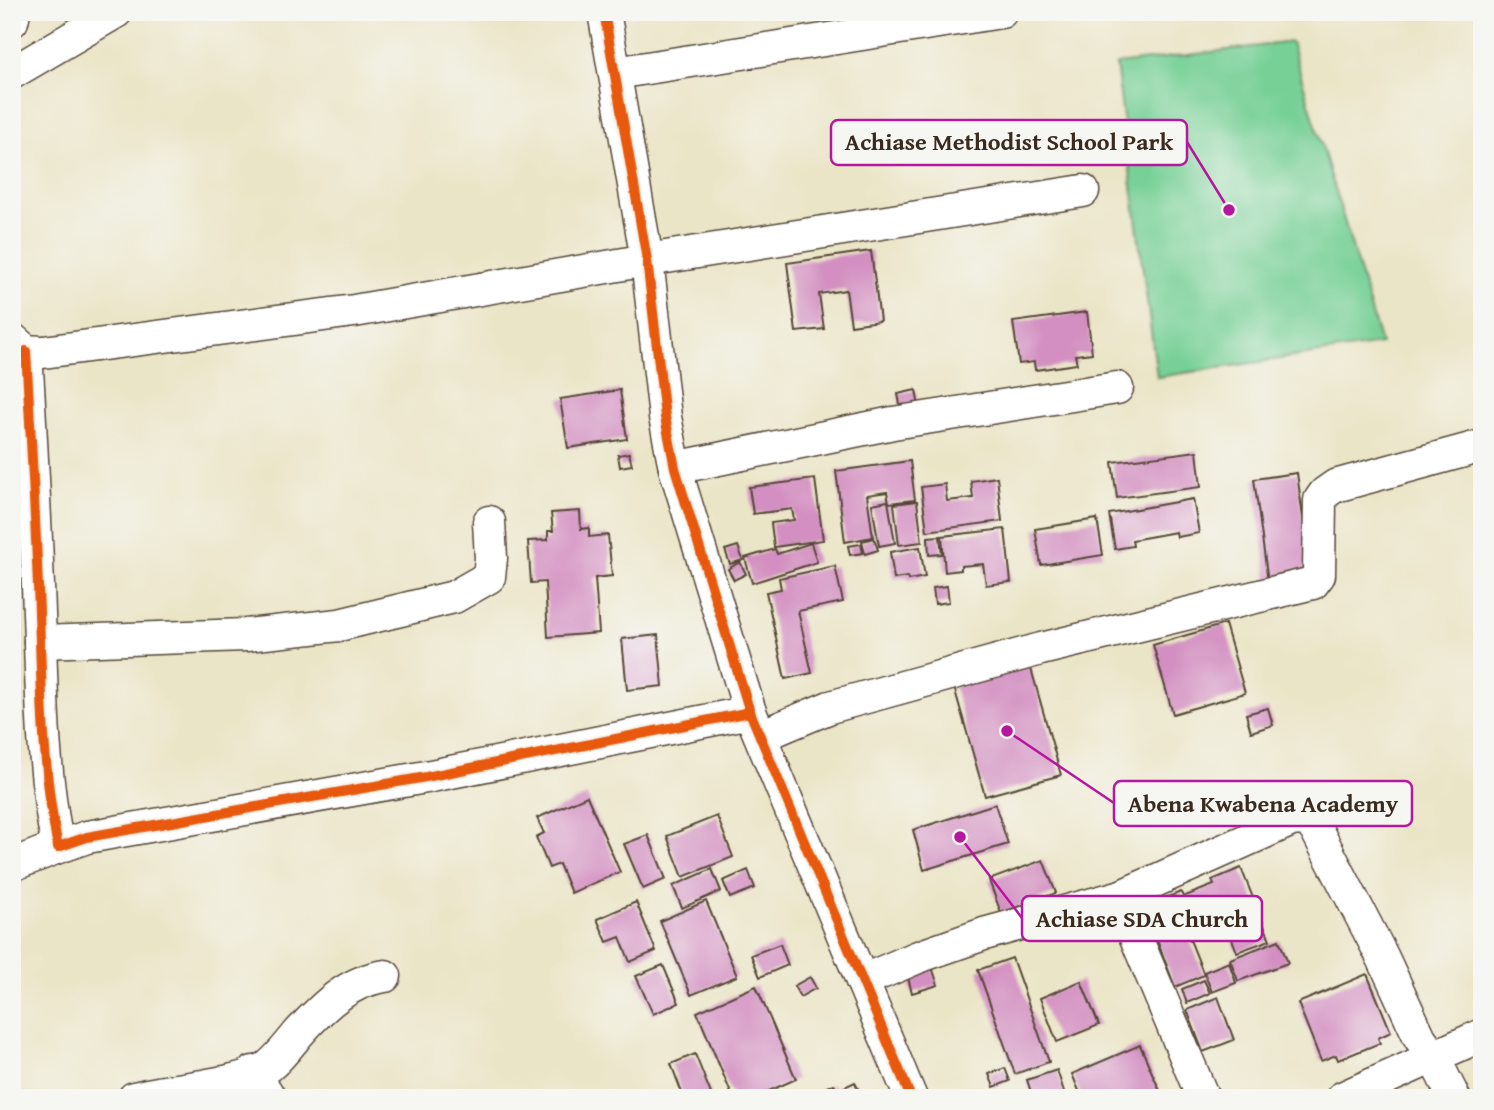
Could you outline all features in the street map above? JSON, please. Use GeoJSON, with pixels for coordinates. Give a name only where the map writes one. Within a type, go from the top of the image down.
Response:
{"type":"FeatureCollection","features":[{"type":"Feature","properties":{"kind":"street"},"geometry":{"type":"LineString","coordinates":[[12,21],[14,12]]}},
{"type":"Feature","properties":{"kind":"street"},"geometry":{"type":"LineString","coordinates":[[12,73],[116,12]]}},
{"type":"Feature","properties":{"kind":"street"},"geometry":{"type":"LineString","coordinates":[[604,12],[647,260],[665,417],[674,468],[755,724],[911,1098]]}},
{"type":"Feature","properties":{"kind":"street"},"geometry":{"type":"LineString","coordinates":[[615,73],[1001,12]]}},
{"type":"Feature","properties":{"kind":"street"},"geometry":{"type":"LineString","coordinates":[[58,847],[44,753],[40,642],[19,345],[43,352],[354,311],[647,260],[1083,191]]}},
{"type":"Feature","properties":{"kind":"street"},"geometry":{"type":"LineString","coordinates":[[674,468],[893,423],[1117,388]]}},
{"type":"Feature","properties":{"kind":"street"},"geometry":{"type":"LineString","coordinates":[[12,865],[88,837],[426,777],[755,724],[830,707],[1041,649],[1313,583],[1319,575],[1320,500],[1325,493],[1335,486],[1482,446]]}},
{"type":"Feature","properties":{"kind":"street"},"geometry":{"type":"LineString","coordinates":[[40,642],[259,634],[339,625],[454,597],[489,577],[489,522]]}},
{"type":"Feature","properties":{"kind":"street"},"geometry":{"type":"LineString","coordinates":[[862,981],[918,957],[984,934],[1119,897],[1294,819],[1308,820],[1317,831],[1383,958],[1420,1038],[1433,1056],[1454,1098]]}},
{"type":"Feature","properties":{"kind":"street"},"geometry":{"type":"LineString","coordinates":[[1119,897],[1203,1098]]}},
{"type":"Feature","properties":{"kind":"street"},"geometry":{"type":"LineString","coordinates":[[134,1098],[232,1080],[261,1085],[268,1066],[315,1016],[348,988],[385,976]]}},
{"type":"Feature","properties":{"kind":"street"},"geometry":{"type":"LineString","coordinates":[[1342,1098],[1482,1035]]}},
{"type":"Feature","properties":{"kind":"green space"},"geometry":{"type":"Polygon","coordinates":[[[1291,42],[1381,344],[1157,377],[1116,64],[1291,42]]]}},
{"type":"Feature","properties":{"kind":"building"},"geometry":{"type":"Polygon","coordinates":[[[871,251],[880,321],[851,325],[846,290],[819,294],[824,329],[796,332],[787,263],[871,251]]]}},
{"type":"Feature","properties":{"kind":"building"},"geometry":{"type":"Polygon","coordinates":[[[1087,312],[1092,353],[1075,355],[1077,364],[1035,370],[1034,362],[1019,364],[1013,322],[1087,312]]]}},
{"type":"Feature","properties":{"kind":"building"},"geometry":{"type":"Polygon","coordinates":[[[620,390],[627,439],[568,448],[560,399],[620,390]]]}},
{"type":"Feature","properties":{"kind":"building"},"geometry":{"type":"Polygon","coordinates":[[[916,390],[920,412],[902,415],[898,394],[916,390]]]}},
{"type":"Feature","properties":{"kind":"building"},"geometry":{"type":"Polygon","coordinates":[[[1197,451],[1201,487],[1117,498],[1112,462],[1197,451]]]}},
{"type":"Feature","properties":{"kind":"building"},"geometry":{"type":"Polygon","coordinates":[[[629,453],[632,465],[620,467],[618,455],[629,453]]]}},
{"type":"Feature","properties":{"kind":"building"},"geometry":{"type":"Polygon","coordinates":[[[910,461],[915,500],[889,503],[887,492],[867,495],[873,537],[845,542],[836,471],[910,461]]]}},
{"type":"Feature","properties":{"kind":"building"},"geometry":{"type":"Polygon","coordinates":[[[1297,473],[1311,577],[1268,582],[1254,479],[1297,473]]]}},
{"type":"Feature","properties":{"kind":"building"},"geometry":{"type":"Polygon","coordinates":[[[997,477],[1002,521],[927,531],[921,487],[945,484],[947,501],[973,498],[971,481],[997,477]]]}},
{"type":"Feature","properties":{"kind":"building"},"geometry":{"type":"Polygon","coordinates":[[[815,479],[823,540],[774,547],[771,523],[794,520],[792,509],[753,514],[749,487],[815,479]]]}},
{"type":"Feature","properties":{"kind":"building"},"geometry":{"type":"Polygon","coordinates":[[[1193,499],[1199,533],[1177,537],[1176,532],[1132,540],[1133,546],[1115,549],[1109,514],[1193,499]]]}},
{"type":"Feature","properties":{"kind":"building"},"geometry":{"type":"Polygon","coordinates":[[[888,501],[895,543],[879,546],[872,504],[888,501]]]}},
{"type":"Feature","properties":{"kind":"building"},"geometry":{"type":"Polygon","coordinates":[[[917,501],[922,542],[899,545],[894,504],[917,501]]]}},
{"type":"Feature","properties":{"kind":"building"},"geometry":{"type":"Polygon","coordinates":[[[580,511],[581,529],[589,528],[589,537],[608,535],[612,576],[595,578],[599,633],[548,637],[545,582],[531,583],[528,541],[548,540],[548,531],[553,531],[551,513],[580,511]]]}},
{"type":"Feature","properties":{"kind":"building"},"geometry":{"type":"Polygon","coordinates":[[[1097,519],[1103,555],[1041,565],[1035,529],[1097,519]]]}},
{"type":"Feature","properties":{"kind":"building"},"geometry":{"type":"Polygon","coordinates":[[[1005,529],[1011,582],[986,585],[983,564],[961,566],[961,570],[945,572],[942,536],[1005,529]]]}},
{"type":"Feature","properties":{"kind":"building"},"geometry":{"type":"Polygon","coordinates":[[[940,536],[942,554],[929,555],[928,537],[940,536]]]}},
{"type":"Feature","properties":{"kind":"building"},"geometry":{"type":"Polygon","coordinates":[[[874,538],[878,550],[865,554],[862,541],[874,538]]]}},
{"type":"Feature","properties":{"kind":"building"},"geometry":{"type":"Polygon","coordinates":[[[811,543],[817,562],[752,583],[745,558],[775,549],[777,554],[811,543]]]}},
{"type":"Feature","properties":{"kind":"building"},"geometry":{"type":"Polygon","coordinates":[[[861,544],[863,553],[850,555],[848,546],[861,544]]]}},
{"type":"Feature","properties":{"kind":"building"},"geometry":{"type":"Polygon","coordinates":[[[738,546],[743,560],[730,564],[725,550],[738,546]]]}},
{"type":"Feature","properties":{"kind":"building"},"geometry":{"type":"Polygon","coordinates":[[[920,547],[925,577],[894,579],[890,552],[920,547]]]}},
{"type":"Feature","properties":{"kind":"building"},"geometry":{"type":"Polygon","coordinates":[[[740,562],[746,574],[734,580],[728,569],[740,562]]]}},
{"type":"Feature","properties":{"kind":"building"},"geometry":{"type":"Polygon","coordinates":[[[835,566],[843,602],[798,611],[812,673],[785,679],[766,592],[781,589],[779,578],[835,566]]]}},
{"type":"Feature","properties":{"kind":"building"},"geometry":{"type":"Polygon","coordinates":[[[947,586],[949,602],[935,604],[933,588],[947,586]]]}},
{"type":"Feature","properties":{"kind":"building"},"geometry":{"type":"Polygon","coordinates":[[[1225,624],[1245,693],[1173,714],[1153,645],[1225,624]]]}},
{"type":"Feature","properties":{"kind":"building"},"geometry":{"type":"Polygon","coordinates":[[[658,635],[663,686],[627,690],[622,639],[658,635]]]}},
{"type":"Feature","properties":{"kind":"building"},"geometry":{"type":"Polygon","coordinates":[[[1030,665],[1061,775],[985,796],[954,687],[1030,665]]]}},
{"type":"Feature","properties":{"kind":"building"},"geometry":{"type":"Polygon","coordinates":[[[1268,708],[1273,725],[1251,732],[1246,714],[1268,708]]]}},
{"type":"Feature","properties":{"kind":"building"},"geometry":{"type":"Polygon","coordinates":[[[587,796],[620,872],[571,893],[559,864],[549,868],[536,837],[544,833],[537,818],[587,796]]]}},
{"type":"Feature","properties":{"kind":"building"},"geometry":{"type":"Polygon","coordinates":[[[995,804],[1008,844],[924,870],[913,830],[995,804]]]}},
{"type":"Feature","properties":{"kind":"building"},"geometry":{"type":"Polygon","coordinates":[[[717,816],[733,857],[683,877],[667,836],[717,816]]]}},
{"type":"Feature","properties":{"kind":"building"},"geometry":{"type":"Polygon","coordinates":[[[648,835],[666,879],[643,889],[624,844],[648,835]]]}},
{"type":"Feature","properties":{"kind":"building"},"geometry":{"type":"Polygon","coordinates":[[[1043,860],[1056,893],[1001,913],[989,880],[1043,860]]]}},
{"type":"Feature","properties":{"kind":"building"},"geometry":{"type":"Polygon","coordinates":[[[1241,868],[1270,940],[1237,952],[1222,913],[1185,927],[1204,975],[1175,987],[1144,906],[1181,892],[1183,897],[1214,885],[1212,880],[1241,868]]]}},
{"type":"Feature","properties":{"kind":"building"},"geometry":{"type":"Polygon","coordinates":[[[712,869],[721,891],[682,908],[673,886],[712,869]]]}},
{"type":"Feature","properties":{"kind":"building"},"geometry":{"type":"Polygon","coordinates":[[[748,870],[755,888],[730,898],[723,881],[748,870]]]}},
{"type":"Feature","properties":{"kind":"building"},"geometry":{"type":"Polygon","coordinates":[[[706,901],[737,976],[691,995],[660,921],[706,901]]]}},
{"type":"Feature","properties":{"kind":"building"},"geometry":{"type":"Polygon","coordinates":[[[636,902],[656,951],[630,962],[620,937],[607,942],[597,919],[636,902]]]}},
{"type":"Feature","properties":{"kind":"building"},"geometry":{"type":"Polygon","coordinates":[[[1279,940],[1288,963],[1238,981],[1230,959],[1279,940]]]}},
{"type":"Feature","properties":{"kind":"building"},"geometry":{"type":"Polygon","coordinates":[[[780,944],[788,965],[760,977],[751,955],[780,944]]]}},
{"type":"Feature","properties":{"kind":"building"},"geometry":{"type":"Polygon","coordinates":[[[1012,958],[1049,1062],[1015,1074],[978,970],[1012,958]]]}},
{"type":"Feature","properties":{"kind":"building"},"geometry":{"type":"Polygon","coordinates":[[[1229,962],[1236,983],[1212,992],[1204,972],[1229,962]]]}},
{"type":"Feature","properties":{"kind":"building"},"geometry":{"type":"Polygon","coordinates":[[[663,965],[679,1003],[653,1014],[636,976],[663,965]]]}},
{"type":"Feature","properties":{"kind":"building"},"geometry":{"type":"Polygon","coordinates":[[[932,967],[938,985],[912,993],[907,974],[932,967]]]}},
{"type":"Feature","properties":{"kind":"building"},"geometry":{"type":"Polygon","coordinates":[[[1367,974],[1391,1032],[1378,1038],[1380,1043],[1338,1060],[1336,1055],[1321,1061],[1298,1003],[1367,974]]]}},
{"type":"Feature","properties":{"kind":"building"},"geometry":{"type":"Polygon","coordinates":[[[810,977],[816,988],[800,997],[794,986],[810,977]]]}},
{"type":"Feature","properties":{"kind":"building"},"geometry":{"type":"Polygon","coordinates":[[[1204,980],[1210,993],[1187,1003],[1182,989],[1204,980]]]}},
{"type":"Feature","properties":{"kind":"building"},"geometry":{"type":"Polygon","coordinates":[[[1081,981],[1099,1025],[1057,1042],[1040,998],[1081,981]]]}},
{"type":"Feature","properties":{"kind":"building"},"geometry":{"type":"Polygon","coordinates":[[[756,986],[796,1079],[753,1098],[733,1098],[697,1012],[756,986]]]}},
{"type":"Feature","properties":{"kind":"building"},"geometry":{"type":"Polygon","coordinates":[[[1218,997],[1234,1040],[1203,1052],[1187,1010],[1218,997]]]}},
{"type":"Feature","properties":{"kind":"building"},"geometry":{"type":"Polygon","coordinates":[[[1140,1045],[1160,1091],[1145,1098],[1082,1098],[1072,1074],[1140,1045]]]}},
{"type":"Feature","properties":{"kind":"building"},"geometry":{"type":"Polygon","coordinates":[[[695,1054],[711,1094],[701,1098],[684,1098],[671,1064],[695,1054]]]}},
{"type":"Feature","properties":{"kind":"building"},"geometry":{"type":"Polygon","coordinates":[[[1005,1068],[1010,1081],[994,1087],[989,1074],[1005,1068]]]}},
{"type":"Feature","properties":{"kind":"building"},"geometry":{"type":"Polygon","coordinates":[[[1057,1070],[1066,1098],[1033,1098],[1027,1080],[1057,1070]]]}},
{"type":"Feature","properties":{"kind":"building"},"geometry":{"type":"Polygon","coordinates":[[[855,1082],[861,1096],[842,1098],[838,1090],[855,1082]]]}},
{"type":"Feature","properties":{"kind":"building"},"geometry":{"type":"Polygon","coordinates":[[[834,1084],[839,1098],[801,1098],[834,1084]]]}},
{"type":"Feature","properties":{"kind":"cycle path"},"geometry":{"type":"LineString","coordinates":[[604,12],[647,260],[665,417],[675,468],[750,712],[911,1098]]}},
{"type":"Feature","properties":{"kind":"cycle path"},"geometry":{"type":"LineString","coordinates":[[26,351],[44,730],[58,847],[87,837],[426,777],[750,712]]}},
{"type":"Feature","properties":{"kind":"place","name":"Achiase Methodist School Park"},"geometry":{"type":"Point","coordinates":[1229,210]}},
{"type":"Feature","properties":{"kind":"place","name":"Abena Kwabena Academy"},"geometry":{"type":"Point","coordinates":[1007,731]}},
{"type":"Feature","properties":{"kind":"place","name":"Achiase SDA Church"},"geometry":{"type":"Point","coordinates":[960,837]}}]}
